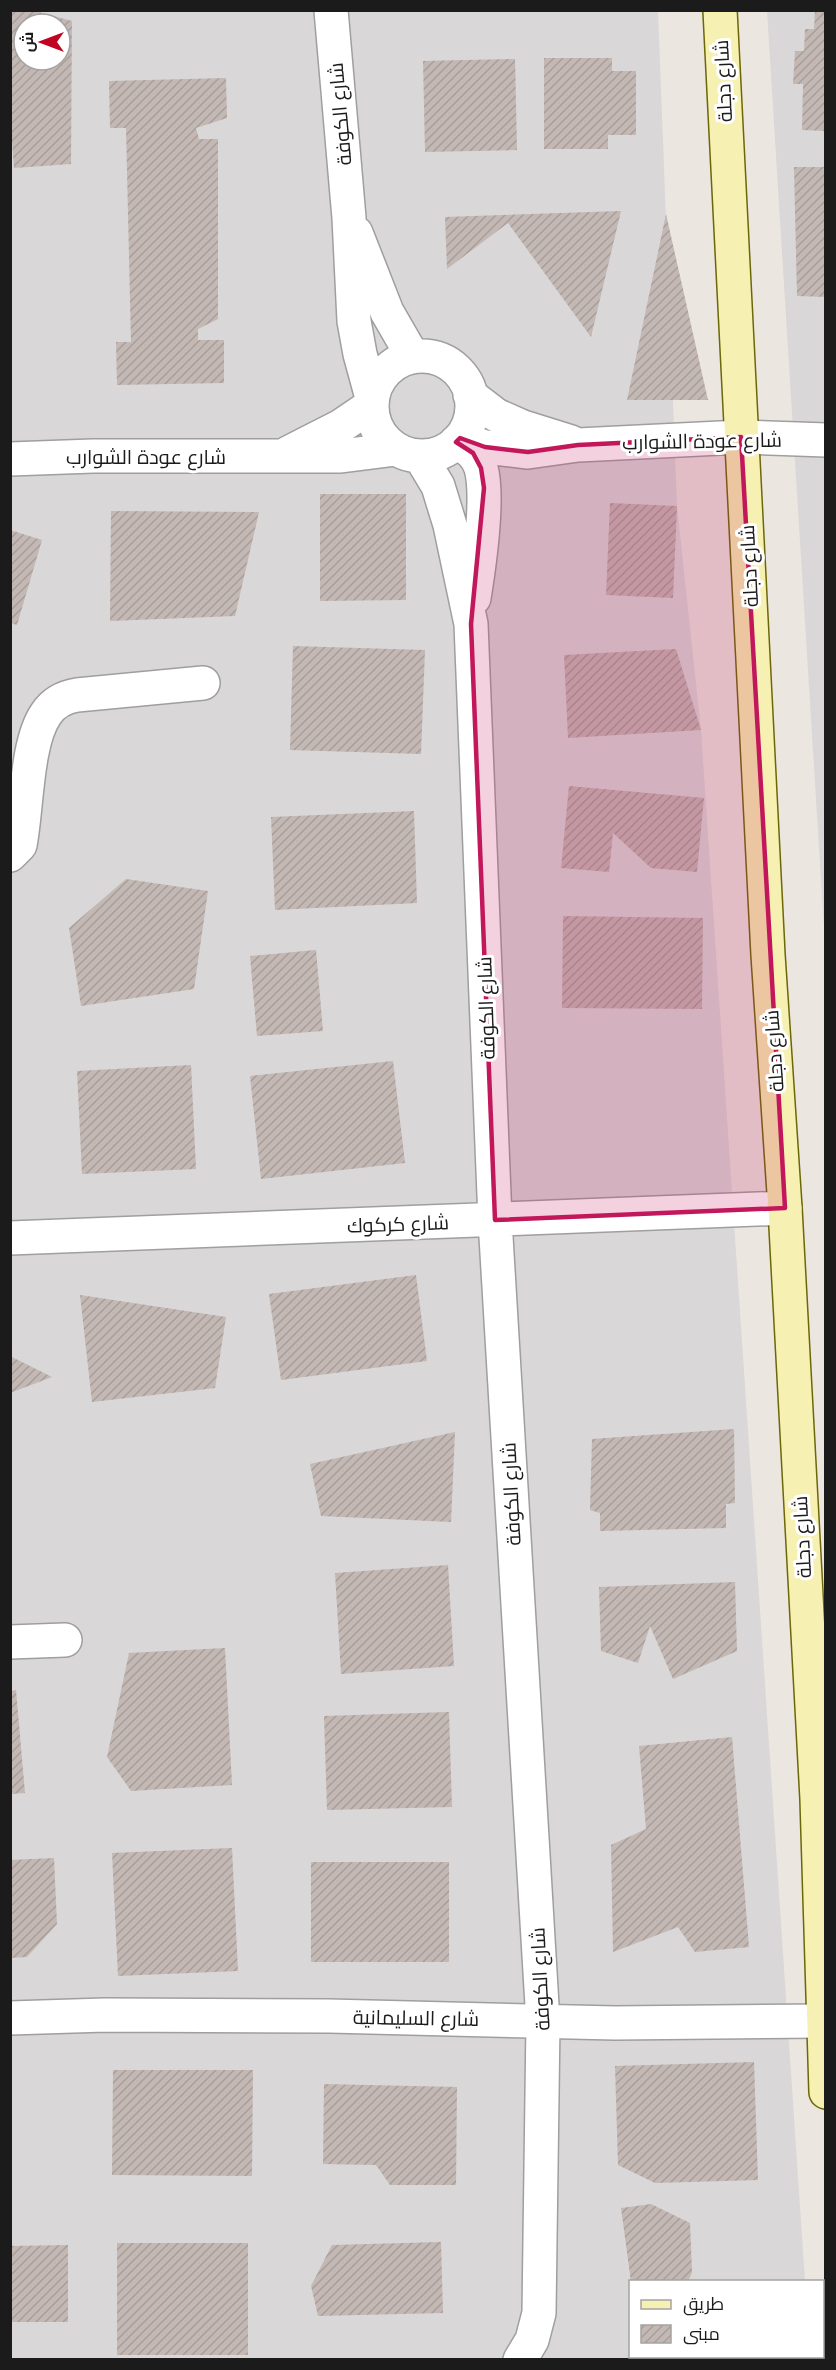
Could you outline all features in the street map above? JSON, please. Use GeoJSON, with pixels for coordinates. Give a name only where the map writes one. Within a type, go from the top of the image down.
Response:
{"type":"FeatureCollection","features":[{"type":"Feature","properties":{"kind":"street","name":"شارع الكوفة"},"geometry":{"type":"LineString","coordinates":[[331,10],[349,218],[354,321],[372,401]]}},
{"type":"Feature","properties":{"kind":"street","name":"شارع دجلة"},"geometry":{"type":"LineString","coordinates":[[720,10],[768,955],[821,1798],[822,2021],[825,2092]]}},
{"type":"Feature","properties":{"kind":"street","name":"شارع الكوفة"},"geometry":{"type":"LineString","coordinates":[[349,218],[387,312],[413,357]]}},
{"type":"Feature","properties":{"kind":"street"},"geometry":{"type":"LineString","coordinates":[[428,356],[442,360],[465,380],[470,395],[472,408],[469,421],[458,440],[441,452],[408,453],[385,440],[376,427],[372,401],[377,383],[399,362],[413,357],[428,356]]}},
{"type":"Feature","properties":{"kind":"street","name":"شارع عودة الشوارب"},"geometry":{"type":"LineString","coordinates":[[470,395],[496,415],[523,427],[578,445]]}},
{"type":"Feature","properties":{"kind":"street","name":"شارع عودة الشوارب"},"geometry":{"type":"LineString","coordinates":[[281,456],[341,426],[372,401]]}},
{"type":"Feature","properties":{"kind":"street","name":"شارع عودة الشوارب"},"geometry":{"type":"LineString","coordinates":[[458,440],[504,451],[528,452],[578,445],[741,438],[825,440]]}},
{"type":"Feature","properties":{"kind":"street","name":"شارع الكوفة"},"geometry":{"type":"LineString","coordinates":[[458,440],[473,453],[481,468],[484,488],[479,569],[471,624]]}},
{"type":"Feature","properties":{"kind":"street","name":"شارع الكوفة"},"geometry":{"type":"LineString","coordinates":[[408,453],[438,486],[450,525],[471,624],[495,1220],[543,2022],[539,2313],[532,2340],[520,2360]]}},
{"type":"Feature","properties":{"kind":"street","name":"شارع عودة الشوارب"},"geometry":{"type":"LineString","coordinates":[[10,459],[93,456],[341,456],[408,453]]}},
{"type":"Feature","properties":{"kind":"street"},"geometry":{"type":"LineString","coordinates":[[10,855],[20,845],[36,738],[46,714],[65,697],[204,683]]}},
{"type":"Feature","properties":{"kind":"street","name":"شارع كركوك"},"geometry":{"type":"LineString","coordinates":[[10,1238],[785,1208]]}},
{"type":"Feature","properties":{"kind":"street"},"geometry":{"type":"LineString","coordinates":[[10,1642],[65,1640]]}},
{"type":"Feature","properties":{"kind":"street","name":"شارع السليمانية"},"geometry":{"type":"LineString","coordinates":[[10,2018],[105,2015],[439,2017],[543,2022],[822,2021]]}},
{"type":"Feature","properties":{"kind":"highlighted area"},"geometry":{"type":"Polygon","coordinates":[[[741,437],[785,1208],[495,1220],[471,624],[484,488],[481,468],[473,453],[456,442],[460,438],[485,447],[528,452],[578,445],[741,437]]]}},
{"type":"Feature","properties":{"kind":"shaded area"},"geometry":{"type":"Polygon","coordinates":[[[11,11],[658,11],[677,506],[701,730],[805,2280],[629,2280],[629,2358],[811,2358],[11,2360],[11,11]]]}},
{"type":"Feature","properties":{"kind":"shaded area"},"geometry":{"type":"Polygon","coordinates":[[[767,11],[825,11],[825,944],[767,11]]]}},
{"type":"Feature","properties":{"kind":"building"},"geometry":{"type":"Polygon","coordinates":[[[10,10],[31,10],[38,12],[12,12],[12,72],[72,72],[71,164],[14,168],[10,116],[10,10]]]}},
{"type":"Feature","properties":{"kind":"building"},"geometry":{"type":"Polygon","coordinates":[[[815,10],[826,10],[826,131],[802,130],[803,84],[793,84],[795,51],[804,51],[805,29],[814,29],[815,10]]]}},
{"type":"Feature","properties":{"kind":"building"},"geometry":{"type":"Polygon","coordinates":[[[544,58],[612,58],[612,71],[636,71],[636,135],[608,135],[608,149],[544,149],[544,58]]]}},
{"type":"Feature","properties":{"kind":"building"},"geometry":{"type":"Polygon","coordinates":[[[515,59],[517,150],[425,152],[423,61],[515,59]]]}},
{"type":"Feature","properties":{"kind":"building"},"geometry":{"type":"Polygon","coordinates":[[[226,78],[227,118],[196,128],[199,139],[218,139],[218,319],[198,329],[198,340],[224,340],[224,383],[117,385],[116,342],[131,342],[126,128],[110,128],[109,81],[226,78]]]}},
{"type":"Feature","properties":{"kind":"building"},"geometry":{"type":"Polygon","coordinates":[[[794,167],[826,167],[826,297],[797,296],[794,167]]]}},
{"type":"Feature","properties":{"kind":"building"},"geometry":{"type":"Polygon","coordinates":[[[621,211],[591,337],[508,223],[447,269],[445,217],[621,211]]]}},
{"type":"Feature","properties":{"kind":"building"},"geometry":{"type":"Polygon","coordinates":[[[666,214],[708,400],[627,400],[666,214]]]}},
{"type":"Feature","properties":{"kind":"building"},"geometry":{"type":"Polygon","coordinates":[[[320,494],[406,494],[406,600],[320,601],[320,494]]]}},
{"type":"Feature","properties":{"kind":"building"},"geometry":{"type":"Polygon","coordinates":[[[610,503],[677,506],[673,598],[606,595],[610,503]]]}},
{"type":"Feature","properties":{"kind":"building"},"geometry":{"type":"Polygon","coordinates":[[[111,511],[259,512],[235,616],[110,621],[111,511]]]}},
{"type":"Feature","properties":{"kind":"building"},"geometry":{"type":"Polygon","coordinates":[[[10,530],[42,540],[17,625],[10,623],[10,530]]]}},
{"type":"Feature","properties":{"kind":"building"},"geometry":{"type":"Polygon","coordinates":[[[293,646],[425,650],[421,754],[290,750],[293,646]]]}},
{"type":"Feature","properties":{"kind":"building"},"geometry":{"type":"Polygon","coordinates":[[[676,649],[701,730],[568,738],[564,655],[676,649]]]}},
{"type":"Feature","properties":{"kind":"building"},"geometry":{"type":"Polygon","coordinates":[[[569,786],[704,798],[697,872],[651,868],[613,833],[609,872],[561,868],[569,786]]]}},
{"type":"Feature","properties":{"kind":"building"},"geometry":{"type":"Polygon","coordinates":[[[414,811],[417,903],[275,910],[271,817],[414,811]]]}},
{"type":"Feature","properties":{"kind":"building"},"geometry":{"type":"Polygon","coordinates":[[[126,879],[208,891],[194,989],[81,1006],[69,928],[126,879]]]}},
{"type":"Feature","properties":{"kind":"building"},"geometry":{"type":"Polygon","coordinates":[[[563,916],[703,918],[702,1009],[562,1008],[563,916]]]}},
{"type":"Feature","properties":{"kind":"building"},"geometry":{"type":"Polygon","coordinates":[[[316,950],[323,1031],[257,1036],[250,956],[316,950]]]}},
{"type":"Feature","properties":{"kind":"building"},"geometry":{"type":"Polygon","coordinates":[[[393,1061],[405,1163],[261,1179],[250,1076],[393,1061]]]}},
{"type":"Feature","properties":{"kind":"building"},"geometry":{"type":"Polygon","coordinates":[[[191,1065],[196,1169],[82,1174],[77,1071],[191,1065]]]}},
{"type":"Feature","properties":{"kind":"building"},"geometry":{"type":"Polygon","coordinates":[[[416,1275],[427,1361],[281,1380],[269,1294],[416,1275]]]}},
{"type":"Feature","properties":{"kind":"building"},"geometry":{"type":"Polygon","coordinates":[[[80,1295],[226,1317],[215,1388],[92,1402],[80,1295]]]}},
{"type":"Feature","properties":{"kind":"building"},"geometry":{"type":"Polygon","coordinates":[[[10,1356],[52,1377],[10,1393],[10,1356]]]}},
{"type":"Feature","properties":{"kind":"building"},"geometry":{"type":"Polygon","coordinates":[[[734,1429],[735,1503],[726,1504],[726,1528],[600,1531],[600,1513],[590,1510],[592,1439],[734,1429]]]}},
{"type":"Feature","properties":{"kind":"building"},"geometry":{"type":"Polygon","coordinates":[[[455,1432],[451,1522],[321,1516],[310,1464],[455,1432]]]}},
{"type":"Feature","properties":{"kind":"building"},"geometry":{"type":"Polygon","coordinates":[[[448,1565],[454,1666],[341,1674],[335,1573],[448,1565]]]}},
{"type":"Feature","properties":{"kind":"building"},"geometry":{"type":"Polygon","coordinates":[[[735,1582],[737,1651],[673,1679],[650,1626],[638,1663],[601,1651],[599,1587],[735,1582]]]}},
{"type":"Feature","properties":{"kind":"building"},"geometry":{"type":"Polygon","coordinates":[[[225,1648],[232,1785],[131,1791],[107,1757],[129,1653],[225,1648]]]}},
{"type":"Feature","properties":{"kind":"building"},"geometry":{"type":"Polygon","coordinates":[[[16,1690],[25,1793],[10,1794],[10,1691],[16,1690]]]}},
{"type":"Feature","properties":{"kind":"building"},"geometry":{"type":"Polygon","coordinates":[[[449,1712],[452,1807],[327,1810],[324,1716],[449,1712]]]}},
{"type":"Feature","properties":{"kind":"building"},"geometry":{"type":"Polygon","coordinates":[[[732,1737],[749,1947],[695,1952],[678,1927],[613,1952],[611,1845],[646,1829],[639,1746],[732,1737]]]}},
{"type":"Feature","properties":{"kind":"building"},"geometry":{"type":"Polygon","coordinates":[[[232,1848],[238,1971],[118,1976],[112,1853],[232,1848]]]}},
{"type":"Feature","properties":{"kind":"building"},"geometry":{"type":"Polygon","coordinates":[[[54,1858],[57,1924],[27,1957],[10,1958],[10,1860],[54,1858]]]}},
{"type":"Feature","properties":{"kind":"building"},"geometry":{"type":"Polygon","coordinates":[[[311,1862],[449,1862],[449,1962],[311,1962],[311,1862]]]}},
{"type":"Feature","properties":{"kind":"building"},"geometry":{"type":"Polygon","coordinates":[[[754,2062],[758,2180],[655,2183],[618,2165],[615,2066],[754,2062]]]}},
{"type":"Feature","properties":{"kind":"building"},"geometry":{"type":"Polygon","coordinates":[[[113,2070],[253,2070],[252,2176],[112,2175],[113,2070]]]}},
{"type":"Feature","properties":{"kind":"building"},"geometry":{"type":"Polygon","coordinates":[[[324,2084],[457,2087],[456,2185],[390,2185],[376,2165],[323,2164],[324,2084]]]}},
{"type":"Feature","properties":{"kind":"building"},"geometry":{"type":"Polygon","coordinates":[[[651,2204],[690,2223],[692,2272],[689,2280],[631,2280],[621,2208],[651,2204]]]}},
{"type":"Feature","properties":{"kind":"building"},"geometry":{"type":"Polygon","coordinates":[[[441,2242],[443,2313],[318,2316],[311,2286],[332,2245],[441,2242]]]}},
{"type":"Feature","properties":{"kind":"building"},"geometry":{"type":"Polygon","coordinates":[[[117,2243],[248,2243],[248,2355],[117,2355],[117,2243]]]}},
{"type":"Feature","properties":{"kind":"building"},"geometry":{"type":"Polygon","coordinates":[[[68,2245],[68,2322],[10,2322],[10,2246],[68,2245]]]}}]}
